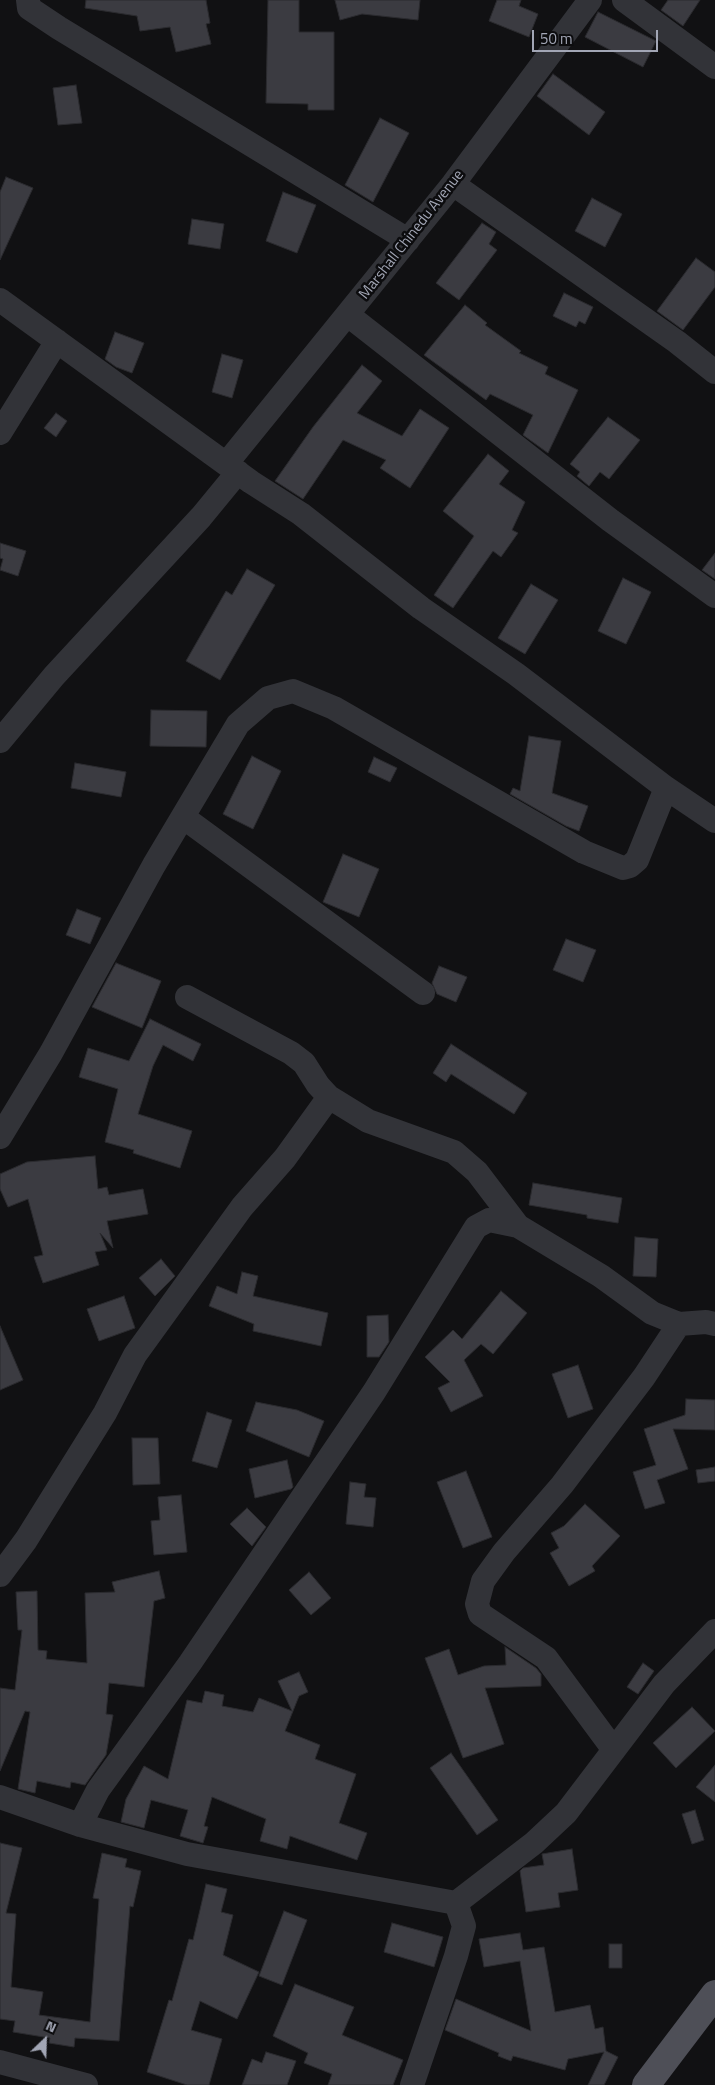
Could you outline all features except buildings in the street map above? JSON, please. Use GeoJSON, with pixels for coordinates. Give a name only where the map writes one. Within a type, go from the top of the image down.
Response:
{"type":"FeatureCollection","features":[{"type":"Feature","properties":{"kind":"main road"},"geometry":{"type":"LineString","coordinates":[[646,2085],[715,1994]]}},
{"type":"Feature","properties":{"kind":"street"},"geometry":{"type":"LineString","coordinates":[[28,0],[29,8],[59,28],[408,240]]}},
{"type":"Feature","properties":{"kind":"street","name":"Marshall Chinedu Avenue"},"geometry":{"type":"LineString","coordinates":[[0,741],[54,676],[201,517],[232,468],[348,315],[453,184],[590,0]]}},
{"type":"Feature","properties":{"kind":"street"},"geometry":{"type":"LineString","coordinates":[[624,0],[715,67]]}},
{"type":"Feature","properties":{"kind":"street"},"geometry":{"type":"LineString","coordinates":[[453,184],[676,342],[715,372]]}},
{"type":"Feature","properties":{"kind":"street"},"geometry":{"type":"LineString","coordinates":[[0,300],[232,468],[301,514],[421,608],[516,674],[666,788],[715,821]]}},
{"type":"Feature","properties":{"kind":"street"},"geometry":{"type":"LineString","coordinates":[[348,315],[610,520],[715,596]]}},
{"type":"Feature","properties":{"kind":"street"},"geometry":{"type":"LineString","coordinates":[[0,433],[57,341]]}},
{"type":"Feature","properties":{"kind":"street"},"geometry":{"type":"LineString","coordinates":[[0,1137],[51,1053],[183,817],[238,724],[268,698],[293,691],[334,708],[584,852],[623,868],[630,866],[637,860],[666,788]]}},
{"type":"Feature","properties":{"kind":"street"},"geometry":{"type":"LineString","coordinates":[[183,817],[423,993]]}},
{"type":"Feature","properties":{"kind":"street"},"geometry":{"type":"LineString","coordinates":[[187,997],[291,1053],[304,1063],[318,1085],[329,1097],[368,1121],[454,1152],[477,1172],[518,1226]]}},
{"type":"Feature","properties":{"kind":"street"},"geometry":{"type":"LineString","coordinates":[[0,1575],[26,1540],[104,1413],[135,1355],[242,1207],[285,1158],[329,1097]]}},
{"type":"Feature","properties":{"kind":"street"},"geometry":{"type":"LineString","coordinates":[[80,1825],[98,1790],[190,1663],[374,1392],[476,1227],[490,1220],[518,1226],[601,1276],[652,1313],[679,1324],[706,1322],[715,1324]]}},
{"type":"Feature","properties":{"kind":"street"},"geometry":{"type":"LineString","coordinates":[[614,1750],[546,1658],[480,1614],[477,1604],[483,1581],[504,1552],[562,1484],[644,1377],[679,1324]]}},
{"type":"Feature","properties":{"kind":"street"},"geometry":{"type":"LineString","coordinates":[[0,1797],[80,1825],[187,1854],[456,1903],[534,1843],[566,1813],[664,1684],[715,1631]]}},
{"type":"Feature","properties":{"kind":"street"},"geometry":{"type":"LineString","coordinates":[[412,2085],[456,1956],[464,1926],[456,1903]]}},
{"type":"Feature","properties":{"kind":"street"},"geometry":{"type":"LineString","coordinates":[[0,2062],[86,2085]]}}]}
